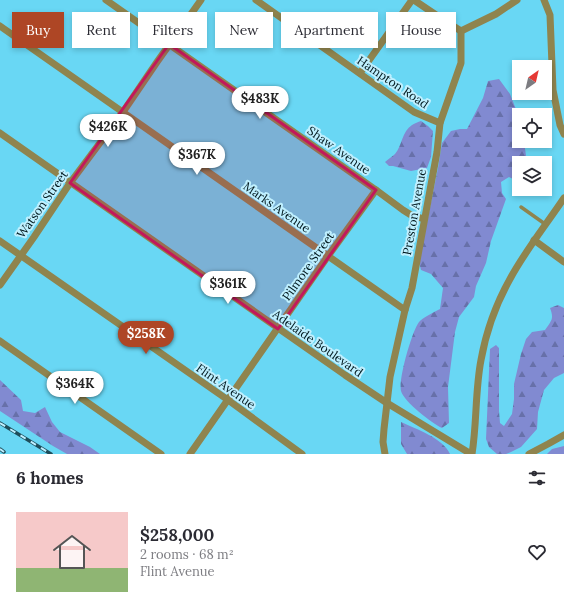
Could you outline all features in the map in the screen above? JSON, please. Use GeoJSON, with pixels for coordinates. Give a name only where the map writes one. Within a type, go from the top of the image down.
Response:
{"type":"FeatureCollection","features":[{"type":"Feature","properties":{"kind":"street","name":"Shaw Avenue"},"geometry":{"type":"LineString","coordinates":[[106,0],[138,22]]}},
{"type":"Feature","properties":{"kind":"street","name":"Watson Street"},"geometry":{"type":"LineString","coordinates":[[192,12],[201,0]]}},
{"type":"Feature","properties":{"kind":"street","name":"Hampton Road"},"geometry":{"type":"LineString","coordinates":[[256,0],[414,112],[440,123]]}},
{"type":"Feature","properties":{"kind":"street"},"geometry":{"type":"LineString","coordinates":[[360,73],[413,0],[461,31],[496,14],[517,0]]}},
{"type":"Feature","properties":{"kind":"street"},"geometry":{"type":"LineString","coordinates":[[544,0],[550,15],[553,90],[560,125],[564,134]]}},
{"type":"Feature","properties":{"kind":"street","name":"Marks Avenue"},"geometry":{"type":"LineString","coordinates":[[0,26],[405,310]]}},
{"type":"Feature","properties":{"kind":"street","name":"Preston Avenue"},"geometry":{"type":"LineString","coordinates":[[385,454],[383,442],[391,370],[405,310],[412,288],[437,152],[440,123],[461,62],[461,31]]}},
{"type":"Feature","properties":{"kind":"street","name":"Watson Street"},"geometry":{"type":"LineString","coordinates":[[0,285],[70,183],[123,112],[166,48]]}},
{"type":"Feature","properties":{"kind":"street","name":"Shaw Avenue"},"geometry":{"type":"LineString","coordinates":[[175,48],[403,210],[411,215],[424,219]]}},
{"type":"Feature","properties":{"kind":"street","name":"Adelaide Boulevard"},"geometry":{"type":"LineString","coordinates":[[0,133],[278,329],[387,403],[472,454]]}},
{"type":"Feature","properties":{"kind":"street","name":"Pilmore Street"},"geometry":{"type":"LineString","coordinates":[[190,454],[328,256],[376,190]]}},
{"type":"Feature","properties":{"kind":"street"},"geometry":{"type":"LineString","coordinates":[[472,454],[475,430],[477,383],[481,360],[490,326],[502,294],[516,267],[564,198]]}},
{"type":"Feature","properties":{"kind":"street"},"geometry":{"type":"LineString","coordinates":[[534,240],[564,262]]}},
{"type":"Feature","properties":{"kind":"street","name":"Flint Avenue"},"geometry":{"type":"LineString","coordinates":[[0,241],[228,400],[302,454]]}},
{"type":"Feature","properties":{"kind":"street"},"geometry":{"type":"LineString","coordinates":[[0,341],[161,454]]}},
{"type":"Feature","properties":{"kind":"street"},"geometry":{"type":"LineString","coordinates":[[529,454],[564,435]]}},
{"type":"Feature","properties":{"kind":"lane"},"geometry":{"type":"LineString","coordinates":[[521,207],[545,224]]}},
{"type":"Feature","properties":{"kind":"highlighted area"},"geometry":{"type":"Polygon","coordinates":[[[169,44],[376,190],[278,329],[70,183],[169,44]]]}},
{"type":"Feature","properties":{"kind":"green space"},"geometry":{"type":"Polygon","coordinates":[[[499,79],[510,94],[515,108],[512,108],[512,148],[525,148],[526,156],[512,156],[512,178],[509,177],[501,182],[502,193],[506,199],[491,241],[486,263],[476,286],[474,297],[459,317],[455,332],[448,387],[449,423],[442,428],[425,417],[403,396],[401,391],[402,377],[406,356],[416,327],[421,320],[440,309],[443,288],[431,274],[421,270],[419,262],[442,143],[451,131],[467,129],[483,98],[488,81],[499,79]]]}},
{"type":"Feature","properties":{"kind":"green space"},"geometry":{"type":"Polygon","coordinates":[[[421,121],[433,131],[431,157],[427,168],[411,171],[389,166],[385,162],[397,151],[406,131],[415,123],[421,121]]]}},
{"type":"Feature","properties":{"kind":"green space"},"geometry":{"type":"Polygon","coordinates":[[[558,305],[564,308],[564,373],[554,378],[544,390],[538,412],[537,429],[521,447],[506,454],[497,454],[489,447],[486,439],[490,349],[496,345],[499,348],[499,411],[500,423],[504,426],[512,414],[514,384],[526,339],[532,332],[545,330],[552,319],[550,308],[558,305]]]}},
{"type":"Feature","properties":{"kind":"green space"},"geometry":{"type":"Polygon","coordinates":[[[0,380],[21,400],[23,411],[35,413],[45,407],[52,422],[60,432],[90,447],[100,454],[67,454],[0,411],[0,380]]]}},
{"type":"Feature","properties":{"kind":"green space"},"geometry":{"type":"Polygon","coordinates":[[[401,422],[442,443],[450,454],[407,454],[401,444],[401,422]]]}},
{"type":"Feature","properties":{"kind":"green space"},"geometry":{"type":"Polygon","coordinates":[[[564,446],[564,454],[547,454],[552,449],[564,446]]]}},
{"type":"Feature","properties":{"kind":"railway"},"geometry":{"type":"LineString","coordinates":[[0,423],[51,454]]}},
{"type":"Feature","properties":{"kind":"railway"},"geometry":{"type":"LineString","coordinates":[[0,449],[4,452]]}}]}
